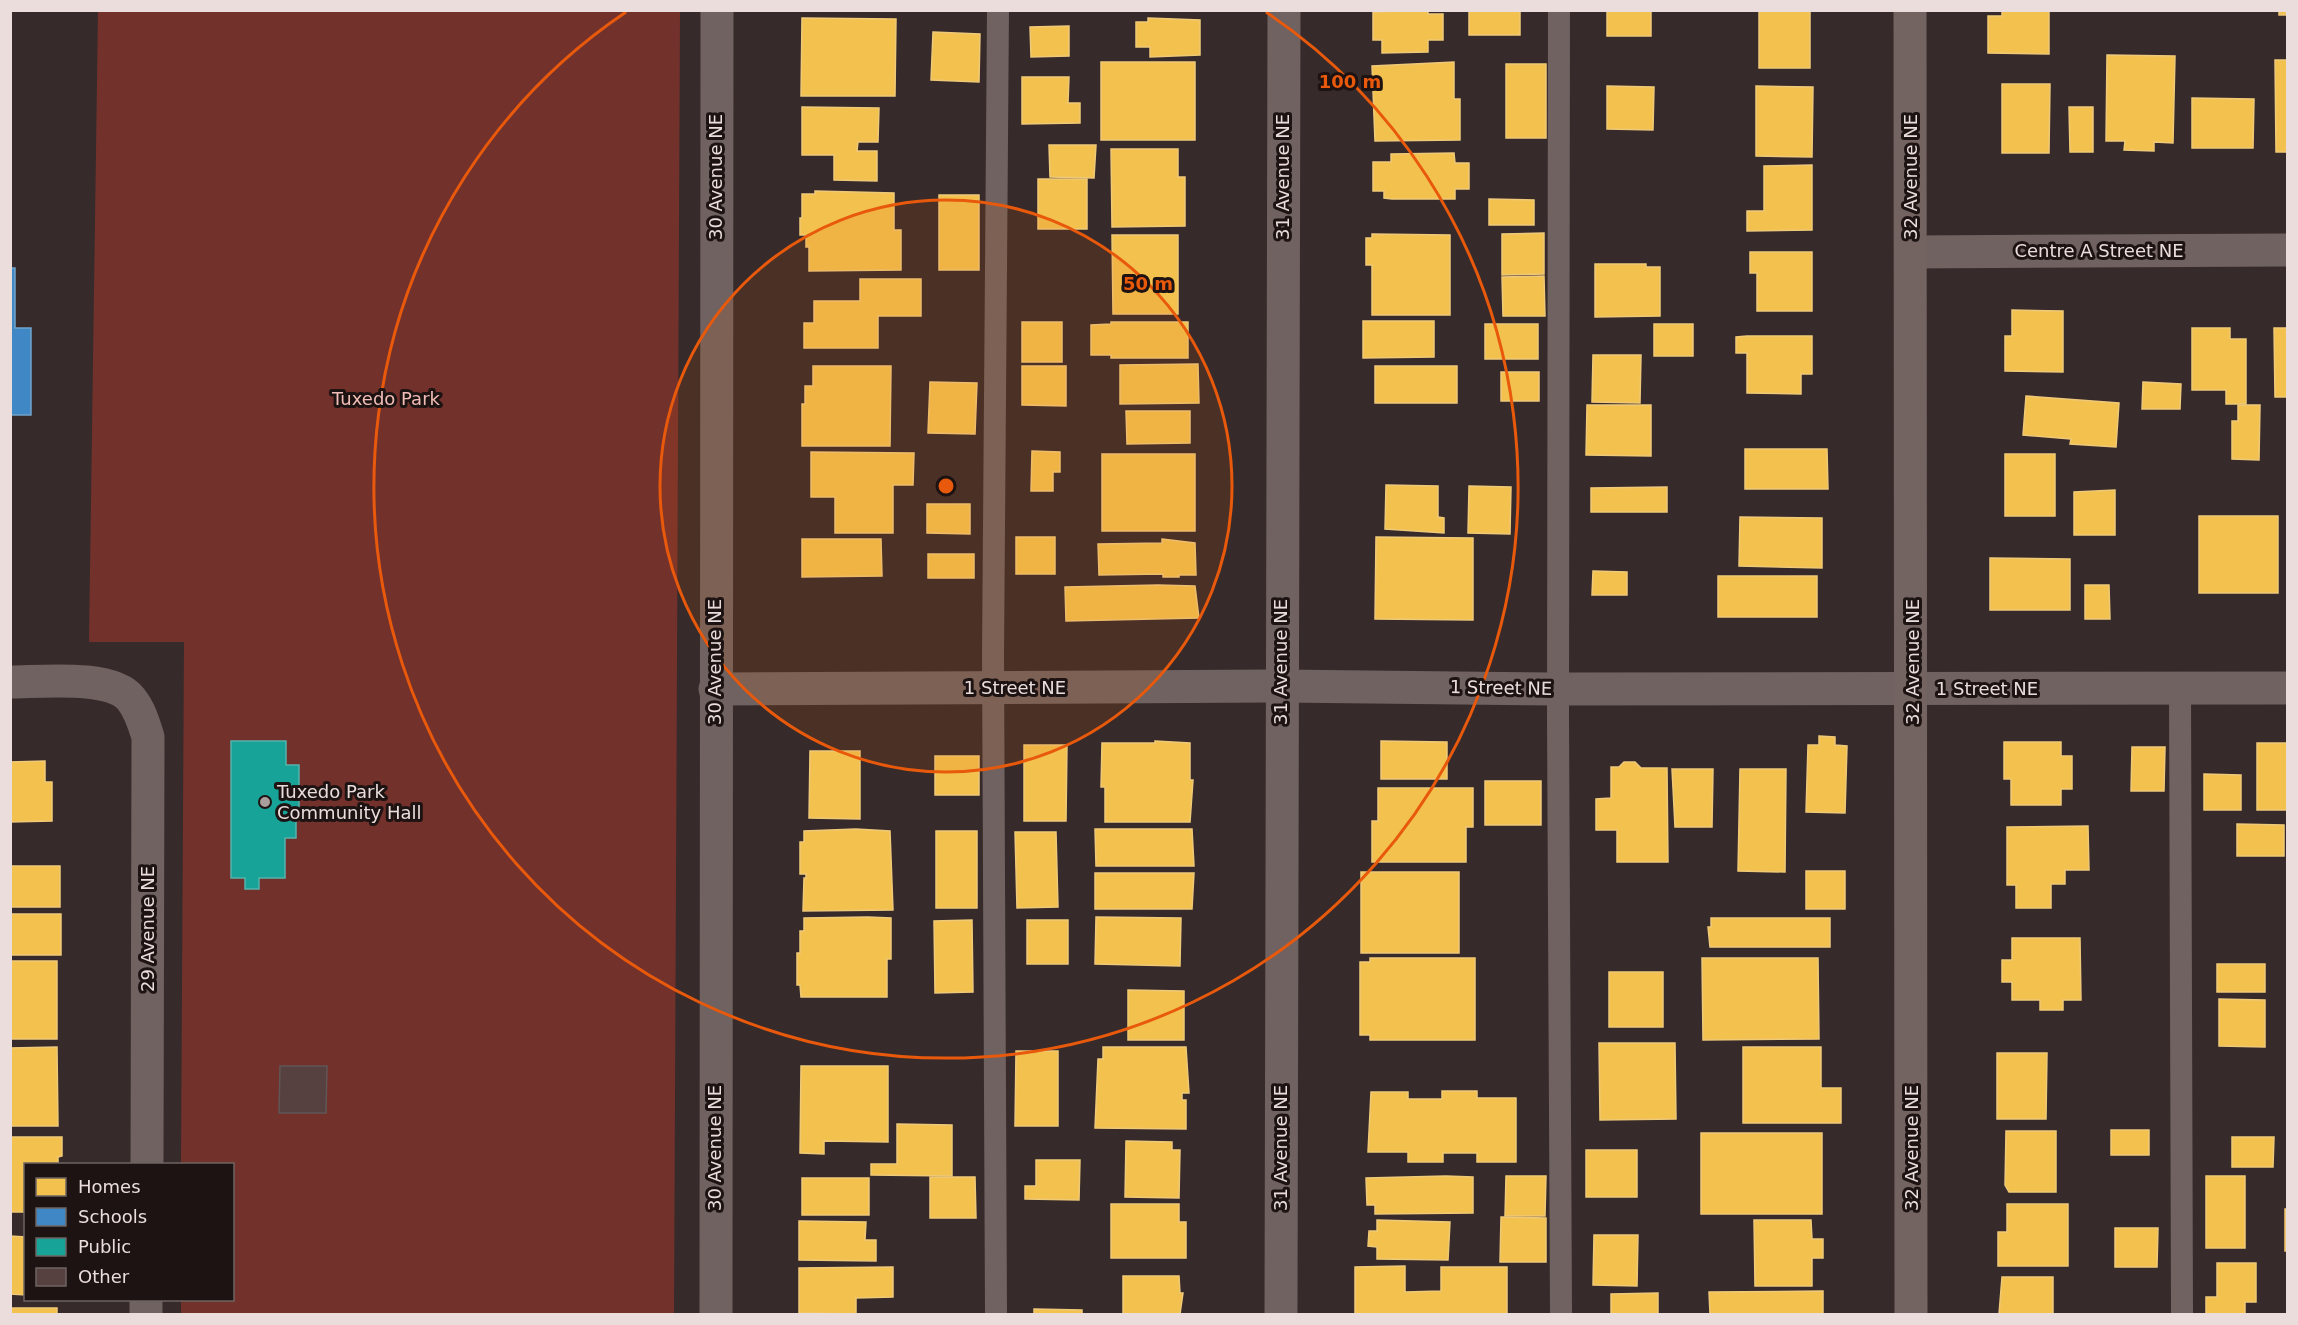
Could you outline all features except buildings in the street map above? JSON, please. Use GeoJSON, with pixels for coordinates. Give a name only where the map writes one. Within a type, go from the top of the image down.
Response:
{"type":"FeatureCollection","features":[{"type":"Feature","properties":{"kind":"street","name":"30 Avenue NE"},"geometry":{"type":"LineString","coordinates":[[716,1314],[717,10]]}},
{"type":"Feature","properties":{"kind":"street","name":"31 Avenue NE"},"geometry":{"type":"LineString","coordinates":[[1281,1314],[1284,10]]}},
{"type":"Feature","properties":{"kind":"street","name":"32 Avenue NE"},"geometry":{"type":"LineString","coordinates":[[1910,10],[1913,689],[1911,1314]]}},
{"type":"Feature","properties":{"kind":"street","name":"Centre A Street NE"},"geometry":{"type":"LineString","coordinates":[[1911,252],[2288,250]]}},
{"type":"Feature","properties":{"kind":"street","name":"29 Avenue NE"},"geometry":{"type":"LineString","coordinates":[[10,682],[90,682],[113,686],[130,697],[141,714],[148,737],[147,1163]]}},
{"type":"Feature","properties":{"kind":"street","name":"1 Street NE"},"geometry":{"type":"LineString","coordinates":[[715,689],[1281,686],[1558,689],[2288,688]]}},
{"type":"Feature","properties":{"kind":"lane"},"geometry":{"type":"LineString","coordinates":[[996,1314],[993,688],[998,10]]}},
{"type":"Feature","properties":{"kind":"lane"},"geometry":{"type":"LineString","coordinates":[[1559,10],[1558,689],[1561,1314]]}},
{"type":"Feature","properties":{"kind":"lane"},"geometry":{"type":"LineString","coordinates":[[2180,688],[2182,1314]]}},
{"type":"Feature","properties":{"kind":"green space","name":"Tuxedo Park"},"geometry":{"type":"Polygon","coordinates":[[[98,11],[680,11],[674,1314],[181,1314],[181,1301],[234,1301],[234,1163],[181,1163],[184,642],[89,642],[98,11]]]}},
{"type":"Feature","properties":{"kind":"place","name":"Tuxedo Park Community Hall"},"geometry":{"type":"Point","coordinates":[265,802]}}]}
